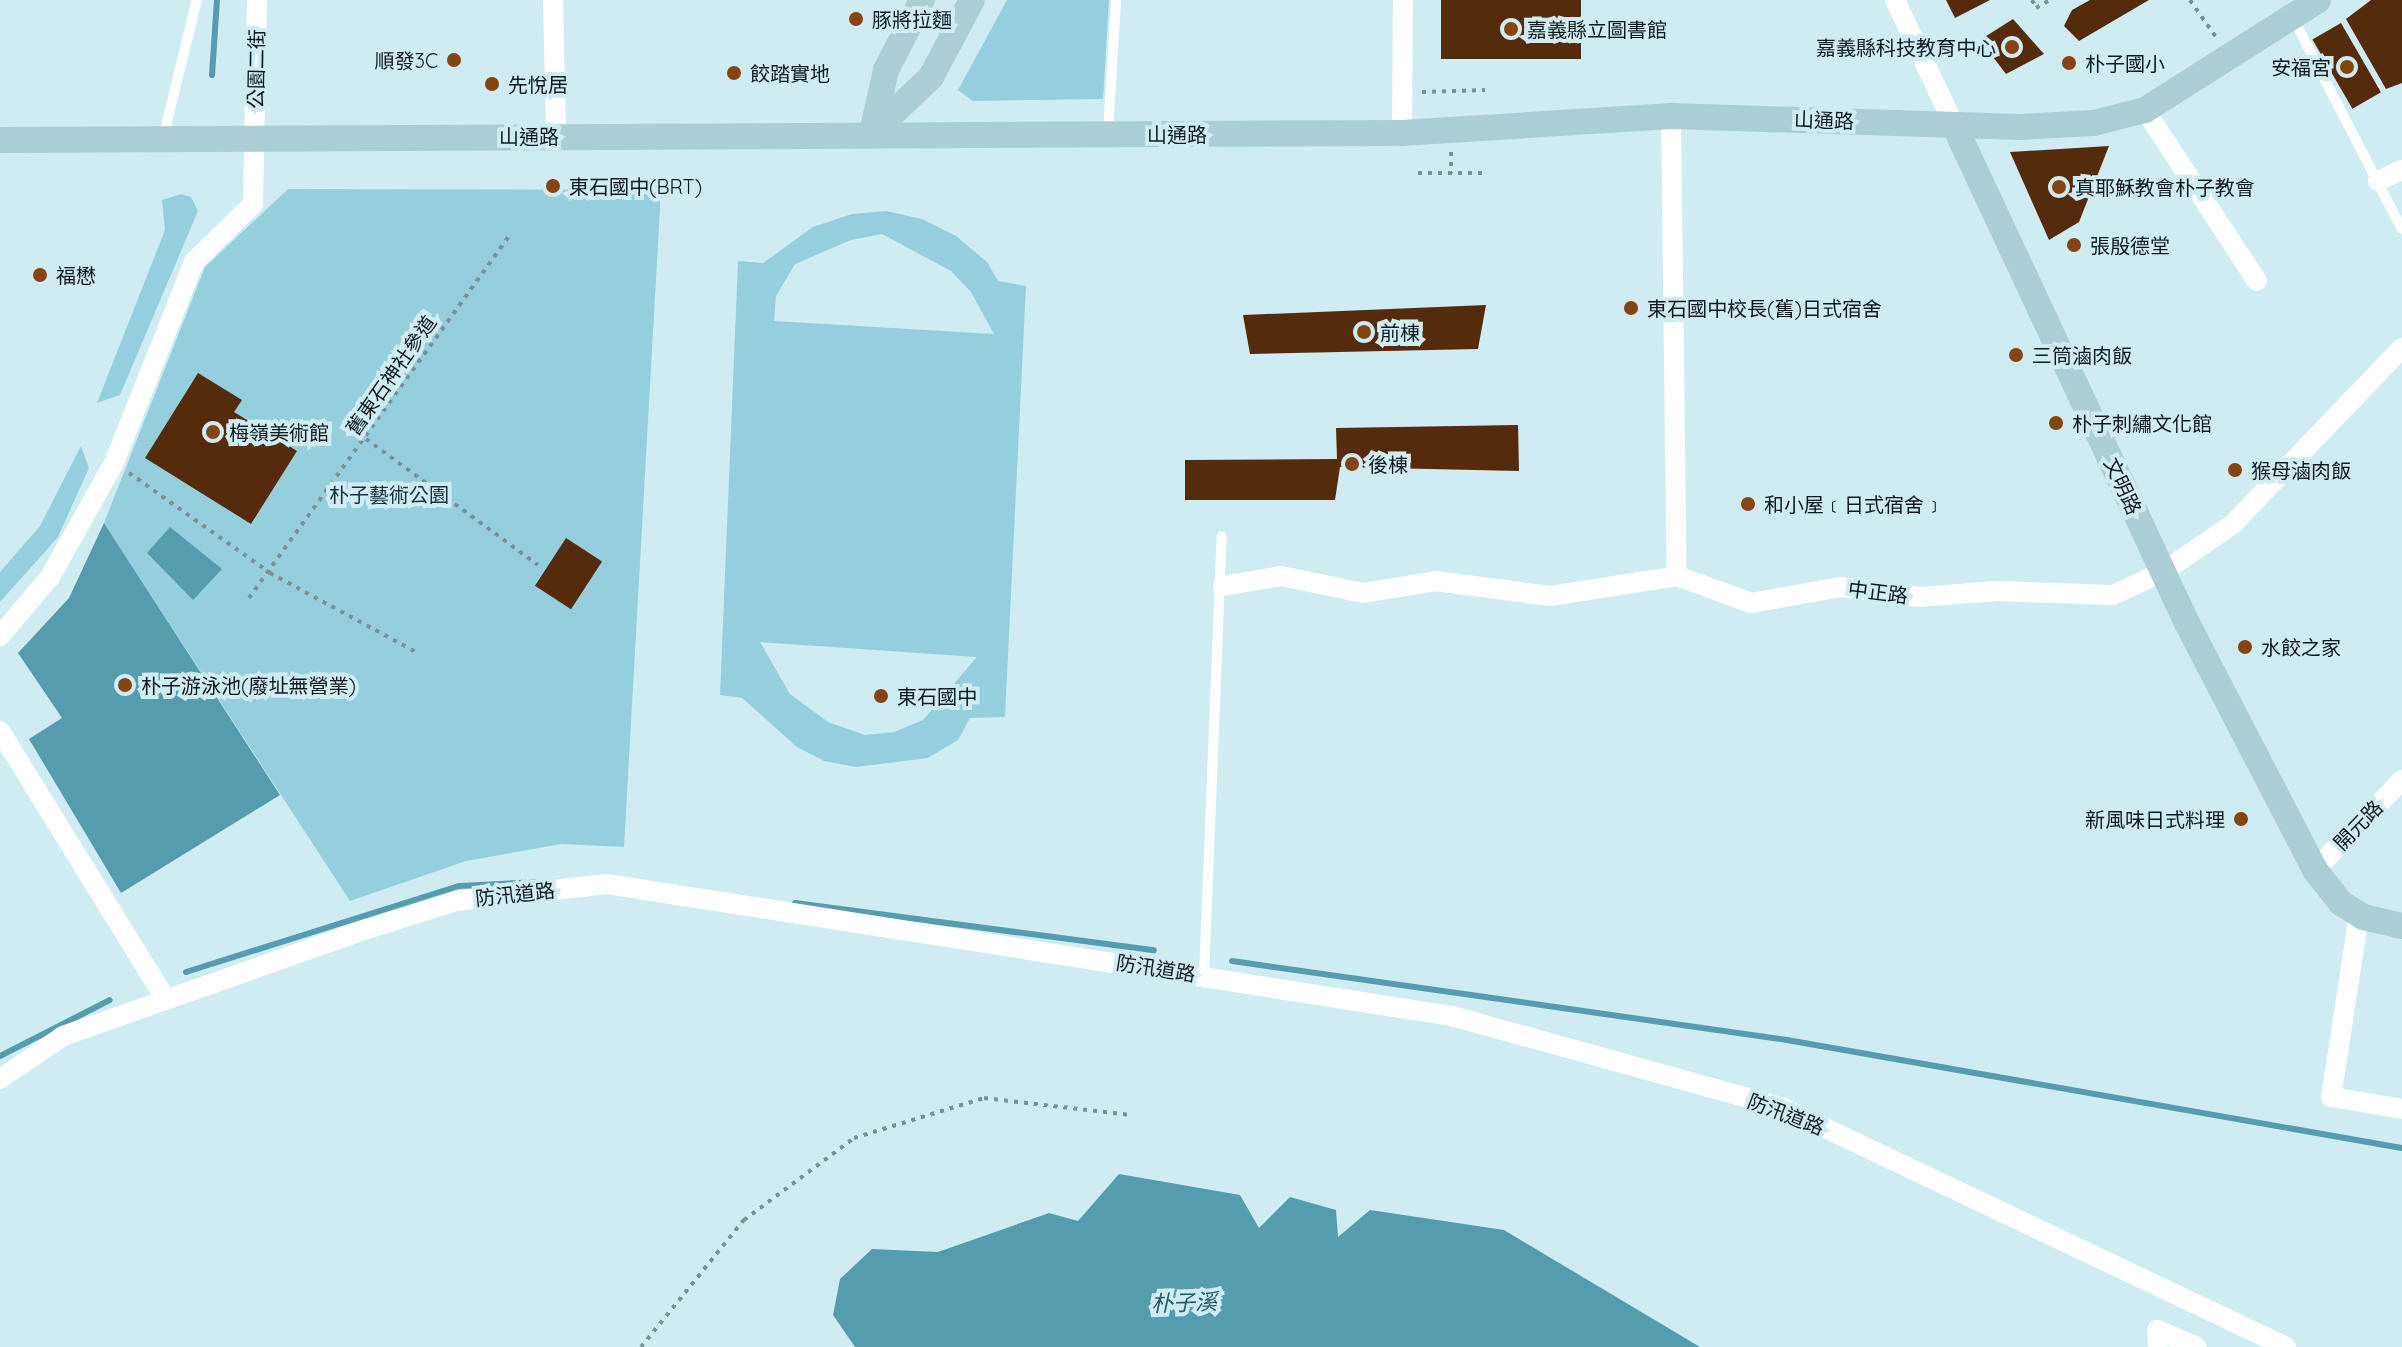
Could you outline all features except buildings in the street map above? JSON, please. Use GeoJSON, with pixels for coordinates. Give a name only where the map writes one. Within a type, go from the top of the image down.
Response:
{"type":"FeatureCollection","features":[{"type":"Feature","properties":{"kind":"main road"},"geometry":{"type":"LineString","coordinates":[[872,133],[886,70],[922,0]]}},
{"type":"Feature","properties":{"kind":"main road"},"geometry":{"type":"LineString","coordinates":[[872,133],[931,77],[972,0]]}},
{"type":"Feature","properties":{"kind":"main road","name":"山通路"},"geometry":{"type":"LineString","coordinates":[[0,140],[872,133],[1402,133],[1671,116],[1954,125],[2094,123],[2145,110],[2318,0]]}},
{"type":"Feature","properties":{"kind":"main road","name":"文明路"},"geometry":{"type":"LineString","coordinates":[[1954,125],[2163,572],[2315,870],[2341,903],[2359,915],[2402,926]]}},
{"type":"Feature","properties":{"kind":"street","name":"公園二街"},"geometry":{"type":"LineString","coordinates":[[0,636],[50,577],[114,463],[194,262],[253,204],[257,0]]}},
{"type":"Feature","properties":{"kind":"street"},"geometry":{"type":"LineString","coordinates":[[553,0],[556,136]]}},
{"type":"Feature","properties":{"kind":"street"},"geometry":{"type":"LineString","coordinates":[[1402,133],[1403,0]]}},
{"type":"Feature","properties":{"kind":"street","name":"文明路"},"geometry":{"type":"LineString","coordinates":[[1895,0],[1954,125]]}},
{"type":"Feature","properties":{"kind":"street"},"geometry":{"type":"LineString","coordinates":[[2145,110],[2257,281]]}},
{"type":"Feature","properties":{"kind":"street"},"geometry":{"type":"LineString","coordinates":[[1671,116],[1677,576]]}},
{"type":"Feature","properties":{"kind":"street"},"geometry":{"type":"LineString","coordinates":[[2378,181],[2402,170]]}},
{"type":"Feature","properties":{"kind":"street","name":"中正路"},"geometry":{"type":"LineString","coordinates":[[1223,586],[1281,576],[1363,593],[1436,581],[1550,596],[1677,576],[1751,603],[1841,587],[1919,597],[1997,591],[2113,595],[2163,572],[2233,524],[2402,348]]}},
{"type":"Feature","properties":{"kind":"street"},"geometry":{"type":"LineString","coordinates":[[0,731],[166,1000]]}},
{"type":"Feature","properties":{"kind":"street","name":"開元路"},"geometry":{"type":"LineString","coordinates":[[2315,870],[2402,780]]}},
{"type":"Feature","properties":{"kind":"street","name":"防汛道路"},"geometry":{"type":"LineString","coordinates":[[0,1079],[63,1036],[456,901],[607,884],[1452,1016],[1783,1108],[2286,1347]]}},
{"type":"Feature","properties":{"kind":"street"},"geometry":{"type":"LineString","coordinates":[[2359,915],[2331,1097],[2402,1109]]}},
{"type":"Feature","properties":{"kind":"street"},"geometry":{"type":"LineString","coordinates":[[2158,1347],[2157,1330],[2197,1347]]}},
{"type":"Feature","properties":{"kind":"lane"},"geometry":{"type":"LineString","coordinates":[[163,139],[197,0]]}},
{"type":"Feature","properties":{"kind":"lane"},"geometry":{"type":"LineString","coordinates":[[1108,134],[1116,0]]}},
{"type":"Feature","properties":{"kind":"lane"},"geometry":{"type":"LineString","coordinates":[[2292,16],[2402,229]]}},
{"type":"Feature","properties":{"kind":"lane"},"geometry":{"type":"LineString","coordinates":[[1204,976],[1223,586],[1222,536]]}},
{"type":"Feature","properties":{"kind":"path"},"geometry":{"type":"LineString","coordinates":[[2032,0],[2036,8],[2050,0]]}},
{"type":"Feature","properties":{"kind":"path"},"geometry":{"type":"LineString","coordinates":[[2190,0],[2231,56]]}},
{"type":"Feature","properties":{"kind":"path"},"geometry":{"type":"LineString","coordinates":[[1422,93],[1485,90]]}},
{"type":"Feature","properties":{"kind":"path"},"geometry":{"type":"LineString","coordinates":[[1418,173],[1483,173]]}},
{"type":"Feature","properties":{"kind":"path","name":"舊東石神社參道"},"geometry":{"type":"LineString","coordinates":[[249,598],[270,573],[511,234]]}},
{"type":"Feature","properties":{"kind":"path"},"geometry":{"type":"LineString","coordinates":[[366,439],[538,565]]}},
{"type":"Feature","properties":{"kind":"path"},"geometry":{"type":"LineString","coordinates":[[114,463],[270,573],[416,652]]}},
{"type":"Feature","properties":{"kind":"path"},"geometry":{"type":"LineString","coordinates":[[641,1347],[744,1220],[854,1138],[984,1098],[1131,1115]]}},
{"type":"Feature","properties":{"kind":"green space"},"geometry":{"type":"Polygon","coordinates":[[[1007,0],[1109,0],[1103,99],[973,101],[958,90],[1007,0]]]}},
{"type":"Feature","properties":{"kind":"green space","name":"朴子藝術公園"},"geometry":{"type":"Polygon","coordinates":[[[288,189],[661,190],[624,847],[561,844],[466,861],[350,901],[104,523],[205,267],[288,189]]]}},
{"type":"Feature","properties":{"kind":"green space"},"geometry":{"type":"Polygon","coordinates":[[[181,194],[191,197],[198,211],[120,395],[97,403],[165,230],[162,200],[181,194]]]}},
{"type":"Feature","properties":{"kind":"green space"},"geometry":{"type":"Polygon","coordinates":[[[886,211],[922,219],[956,236],[987,262],[998,281],[1026,286],[1005,717],[970,718],[958,740],[928,758],[856,767],[824,761],[797,747],[742,698],[720,695],[738,261],[763,263],[813,227],[852,214],[886,211]],[[882,234],[851,240],[795,264],[776,296],[774,321],[994,334],[971,292],[951,271],[882,234]],[[760,642],[790,694],[828,722],[865,735],[894,732],[923,720],[976,658],[976,657],[760,642]]]}},
{"type":"Feature","properties":{"kind":"green space"},"geometry":{"type":"Polygon","coordinates":[[[81,446],[89,468],[58,537],[0,602],[0,572],[40,526],[81,446]]]}},
{"type":"Feature","properties":{"kind":"water","name":"朴子游泳池(廢址無營業)"},"geometry":{"type":"Polygon","coordinates":[[[104,523],[280,795],[121,893],[29,739],[62,718],[18,653],[69,598],[104,523]]]}},
{"type":"Feature","properties":{"kind":"water"},"geometry":{"type":"Polygon","coordinates":[[[170,527],[222,569],[193,600],[147,553],[170,527]]]}},
{"type":"Feature","properties":{"kind":"water","name":"朴子溪"},"geometry":{"type":"Polygon","coordinates":[[[1119,1174],[1240,1195],[1259,1228],[1290,1197],[1336,1210],[1338,1237],[1370,1210],[1504,1230],[1700,1347],[855,1347],[833,1315],[840,1279],[872,1249],[938,1252],[1049,1213],[1078,1221],[1119,1174]]]}},
{"type":"Feature","properties":{"kind":"waterway"},"geometry":{"type":"LineString","coordinates":[[212,75],[217,0]]}},
{"type":"Feature","properties":{"kind":"waterway"},"geometry":{"type":"LineString","coordinates":[[186,972],[459,886],[537,882]]}},
{"type":"Feature","properties":{"kind":"waterway"},"geometry":{"type":"LineString","coordinates":[[795,903],[1154,950]]}},
{"type":"Feature","properties":{"kind":"waterway"},"geometry":{"type":"LineString","coordinates":[[1232,961],[1787,1040],[2402,1148]]}},
{"type":"Feature","properties":{"kind":"waterway"},"geometry":{"type":"LineString","coordinates":[[0,1056],[110,1000]]}},
{"type":"Feature","properties":{"kind":"place","name":"豚將拉麵"},"geometry":{"type":"Point","coordinates":[856,19]}},
{"type":"Feature","properties":{"kind":"place","name":"嘉義縣立圖書館"},"geometry":{"type":"Point","coordinates":[1511,29]}},
{"type":"Feature","properties":{"kind":"place","name":"嘉義縣科技教育中心"},"geometry":{"type":"Point","coordinates":[2012,47]}},
{"type":"Feature","properties":{"kind":"place","name":"順發3C"},"geometry":{"type":"Point","coordinates":[454,60]}},
{"type":"Feature","properties":{"kind":"place","name":"朴子國小"},"geometry":{"type":"Point","coordinates":[2069,63]}},
{"type":"Feature","properties":{"kind":"place","name":"安福宮"},"geometry":{"type":"Point","coordinates":[2347,67]}},
{"type":"Feature","properties":{"kind":"place","name":"餃踏實地"},"geometry":{"type":"Point","coordinates":[734,73]}},
{"type":"Feature","properties":{"kind":"place","name":"先悅居"},"geometry":{"type":"Point","coordinates":[492,84]}},
{"type":"Feature","properties":{"kind":"place","name":"東石國中(BRT)"},"geometry":{"type":"Point","coordinates":[553,186]}},
{"type":"Feature","properties":{"kind":"place","name":"真耶穌教會朴子教會"},"geometry":{"type":"Point","coordinates":[2059,187]}},
{"type":"Feature","properties":{"kind":"place","name":"張殷德堂"},"geometry":{"type":"Point","coordinates":[2074,245]}},
{"type":"Feature","properties":{"kind":"place","name":"福懋"},"geometry":{"type":"Point","coordinates":[40,275]}},
{"type":"Feature","properties":{"kind":"place","name":"東石國中校長(舊)日式宿舍"},"geometry":{"type":"Point","coordinates":[1631,308]}},
{"type":"Feature","properties":{"kind":"place","name":"前棟"},"geometry":{"type":"Point","coordinates":[1364,332]}},
{"type":"Feature","properties":{"kind":"place","name":"三筒滷肉飯"},"geometry":{"type":"Point","coordinates":[2016,355]}},
{"type":"Feature","properties":{"kind":"place","name":"朴子刺繡文化館"},"geometry":{"type":"Point","coordinates":[2056,423]}},
{"type":"Feature","properties":{"kind":"place","name":"梅嶺美術館"},"geometry":{"type":"Point","coordinates":[213,432]}},
{"type":"Feature","properties":{"kind":"place","name":"後棟"},"geometry":{"type":"Point","coordinates":[1352,464]}},
{"type":"Feature","properties":{"kind":"place","name":"猴母滷肉飯"},"geometry":{"type":"Point","coordinates":[2235,470]}},
{"type":"Feature","properties":{"kind":"place","name":"和小屋﹝日式宿舍﹞"},"geometry":{"type":"Point","coordinates":[1748,504]}},
{"type":"Feature","properties":{"kind":"place","name":"水餃之家"},"geometry":{"type":"Point","coordinates":[2245,647]}},
{"type":"Feature","properties":{"kind":"place","name":"朴子游泳池(廢址無營業)"},"geometry":{"type":"Point","coordinates":[125,685]}},
{"type":"Feature","properties":{"kind":"place","name":"東石國中"},"geometry":{"type":"Point","coordinates":[881,696]}},
{"type":"Feature","properties":{"kind":"place","name":"新風味日式料理"},"geometry":{"type":"Point","coordinates":[2241,819]}}]}
